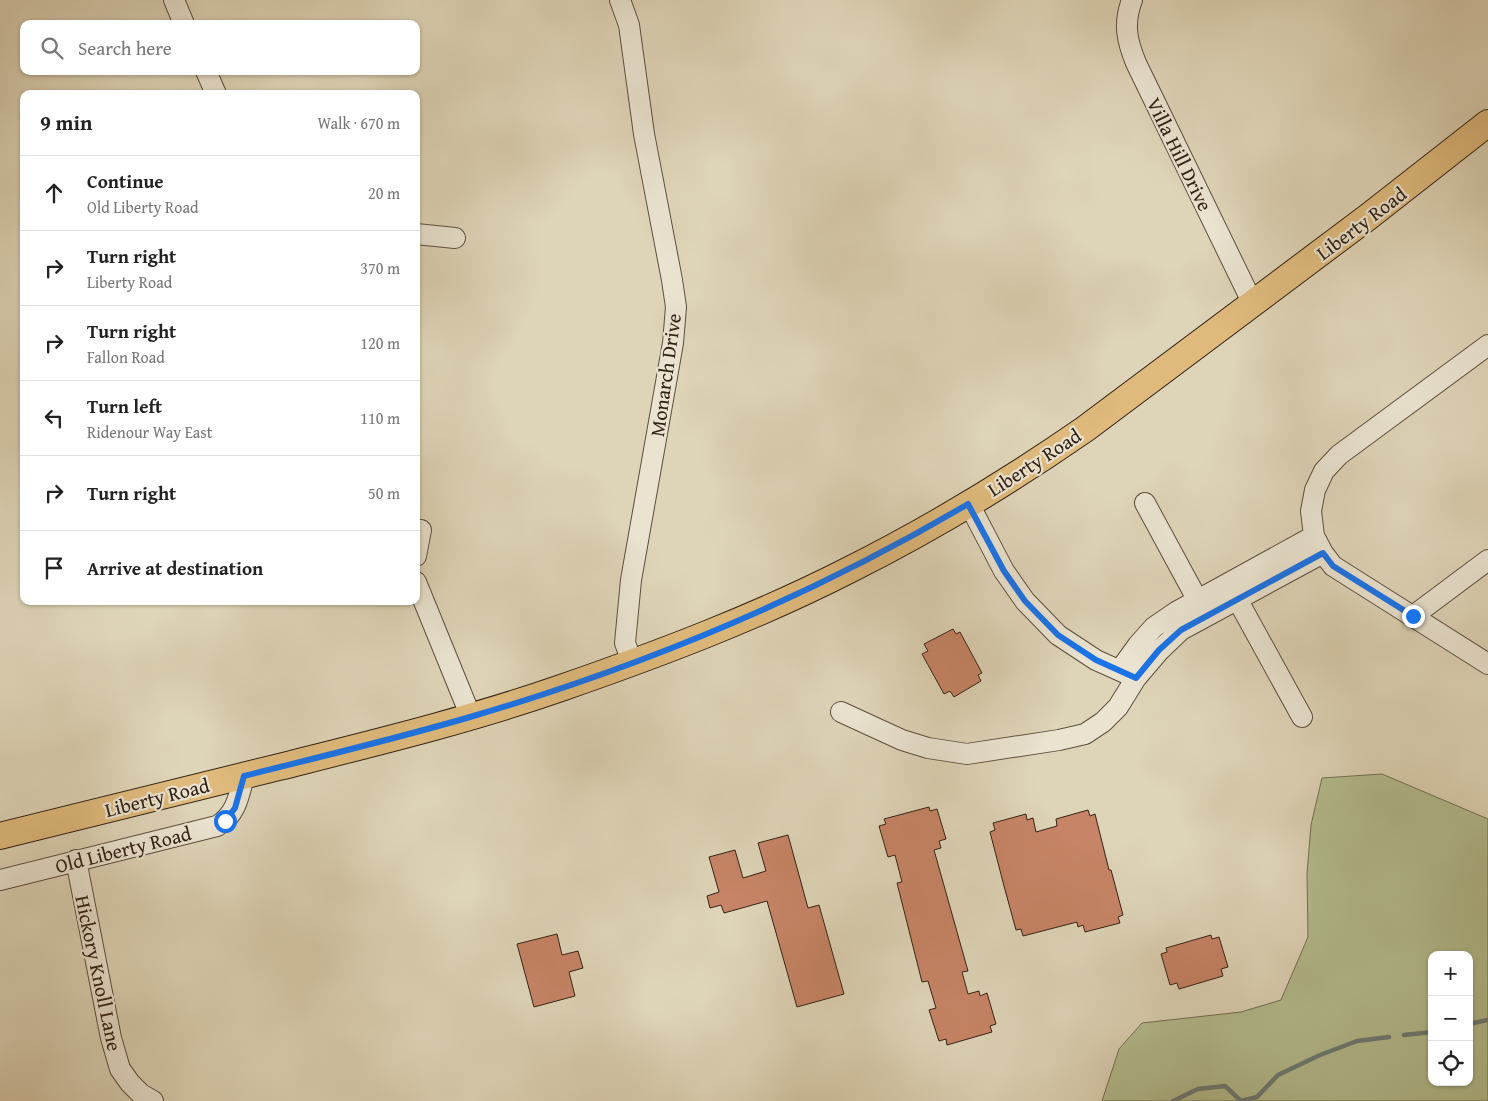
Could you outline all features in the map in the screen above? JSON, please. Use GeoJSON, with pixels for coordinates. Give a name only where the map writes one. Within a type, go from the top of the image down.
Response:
{"type":"FeatureCollection","features":[{"type":"Feature","properties":{"kind":"main road","name":"Liberty Road"},"geometry":{"type":"LineString","coordinates":[[0,836],[375,743],[471,717],[632,662],[730,624],[810,589],[876,556],[968,504],[1026,469],[1085,429],[1368,218],[1488,123]]}},
{"type":"Feature","properties":{"kind":"street"},"geometry":{"type":"LineString","coordinates":[[174,0],[182,20]]}},
{"type":"Feature","properties":{"kind":"street","name":"Monarch Drive"},"geometry":{"type":"LineString","coordinates":[[620,0],[629,25],[644,134],[676,307],[673,343],[631,580],[625,643],[632,662]]}},
{"type":"Feature","properties":{"kind":"street","name":"Villa Hill Drive"},"geometry":{"type":"LineString","coordinates":[[1132,0],[1126,28],[1128,44],[1253,304]]}},
{"type":"Feature","properties":{"kind":"street"},"geometry":{"type":"LineString","coordinates":[[208,75],[214,90]]}},
{"type":"Feature","properties":{"kind":"street"},"geometry":{"type":"LineString","coordinates":[[420,234],[455,238]]}},
{"type":"Feature","properties":{"kind":"street"},"geometry":{"type":"LineString","coordinates":[[1488,344],[1339,455],[1324,471],[1315,490],[1311,511],[1318,544],[1333,566],[1488,664]]}},
{"type":"Feature","properties":{"kind":"street"},"geometry":{"type":"LineString","coordinates":[[1145,503],[1197,599],[1196,622]]}},
{"type":"Feature","properties":{"kind":"street"},"geometry":{"type":"LineString","coordinates":[[968,504],[1004,571],[1025,601],[1058,635],[1096,660],[1128,674]]}},
{"type":"Feature","properties":{"kind":"street"},"geometry":{"type":"LineString","coordinates":[[420,535],[421,530]]}},
{"type":"Feature","properties":{"kind":"street"},"geometry":{"type":"LineString","coordinates":[[1128,674],[1181,630],[1196,622],[1233,592],[1318,544]]}},
{"type":"Feature","properties":{"kind":"street"},"geometry":{"type":"LineString","coordinates":[[1413,616],[1488,560]]}},
{"type":"Feature","properties":{"kind":"street"},"geometry":{"type":"LineString","coordinates":[[420,592],[471,717]]}},
{"type":"Feature","properties":{"kind":"street"},"geometry":{"type":"LineString","coordinates":[[841,712],[902,740],[928,748],[967,754],[1042,743],[1085,734],[1103,722],[1118,707],[1138,646],[1154,627],[1197,599],[1233,592]]}},
{"type":"Feature","properties":{"kind":"street"},"geometry":{"type":"LineString","coordinates":[[1233,592],[1302,717]]}},
{"type":"Feature","properties":{"kind":"street","name":"Old Liberty Road"},"geometry":{"type":"LineString","coordinates":[[0,880],[217,826],[225,821],[235,808],[244,776]]}},
{"type":"Feature","properties":{"kind":"street","name":"Hickory Knoll Lane"},"geometry":{"type":"LineString","coordinates":[[76,860],[110,1038],[120,1069],[141,1094],[154,1101]]}},
{"type":"Feature","properties":{"kind":"green space"},"geometry":{"type":"Polygon","coordinates":[[[1382,774],[1488,819],[1488,1101],[1102,1101],[1119,1049],[1142,1023],[1241,1012],[1281,1000],[1308,937],[1307,874],[1311,825],[1322,778],[1382,774]]]}},
{"type":"Feature","properties":{"kind":"building"},"geometry":{"type":"Polygon","coordinates":[[[953,629],[956,634],[960,632],[982,673],[978,675],[981,681],[954,697],[950,691],[944,694],[922,654],[928,651],[924,644],[953,629]]]}},
{"type":"Feature","properties":{"kind":"building"},"geometry":{"type":"Polygon","coordinates":[[[929,807],[930,811],[937,809],[946,839],[939,841],[941,848],[934,850],[968,971],[962,972],[968,994],[979,991],[980,996],[987,993],[996,1024],[990,1026],[992,1032],[947,1045],[946,1039],[939,1041],[929,1010],[936,1008],[928,981],[922,982],[897,883],[902,882],[895,855],[888,857],[879,826],[886,824],[884,819],[929,807]]]}},
{"type":"Feature","properties":{"kind":"building"},"geometry":{"type":"Polygon","coordinates":[[[1088,810],[1090,816],[1095,814],[1109,870],[1111,870],[1123,915],[1118,917],[1120,923],[1085,932],[1083,925],[1078,927],[1077,922],[1023,936],[1021,929],[1016,930],[1004,886],[990,832],[995,830],[993,823],[1026,814],[1027,820],[1033,818],[1036,832],[1057,826],[1056,819],[1088,810]]]}},
{"type":"Feature","properties":{"kind":"building"},"geometry":{"type":"Polygon","coordinates":[[[788,835],[808,908],[819,905],[844,994],[797,1007],[767,901],[724,913],[721,905],[710,908],[707,896],[719,892],[709,857],[735,850],[743,878],[766,871],[758,843],[788,835]]]}},
{"type":"Feature","properties":{"kind":"building"},"geometry":{"type":"Polygon","coordinates":[[[557,934],[562,955],[578,951],[583,968],[569,972],[575,996],[534,1007],[517,944],[557,934]]]}},
{"type":"Feature","properties":{"kind":"building"},"geometry":{"type":"Polygon","coordinates":[[[1211,935],[1212,939],[1219,937],[1228,967],[1221,969],[1223,976],[1179,989],[1177,983],[1170,985],[1161,954],[1167,952],[1166,948],[1211,935]]]}},
{"type":"Feature","properties":{"kind":"waterway"},"geometry":{"type":"LineString","coordinates":[[1473,1023],[1488,1020]]}},
{"type":"Feature","properties":{"kind":"waterway"},"geometry":{"type":"LineString","coordinates":[[1404,1035],[1428,1032]]}},
{"type":"Feature","properties":{"kind":"waterway"},"geometry":{"type":"LineString","coordinates":[[1173,1101],[1198,1089],[1225,1086],[1241,1101],[1257,1097],[1278,1075],[1320,1055],[1357,1041],[1389,1037]]}},
{"type":"Feature","properties":{"kind":"route"},"geometry":{"type":"LineString","coordinates":[[225,821],[235,808],[244,776],[471,717],[632,662],[730,624],[810,589],[883,552],[968,504],[1004,571],[1025,601],[1058,635],[1096,660],[1136,678],[1159,650],[1181,630],[1323,553],[1333,566],[1413,616]]}}]}
